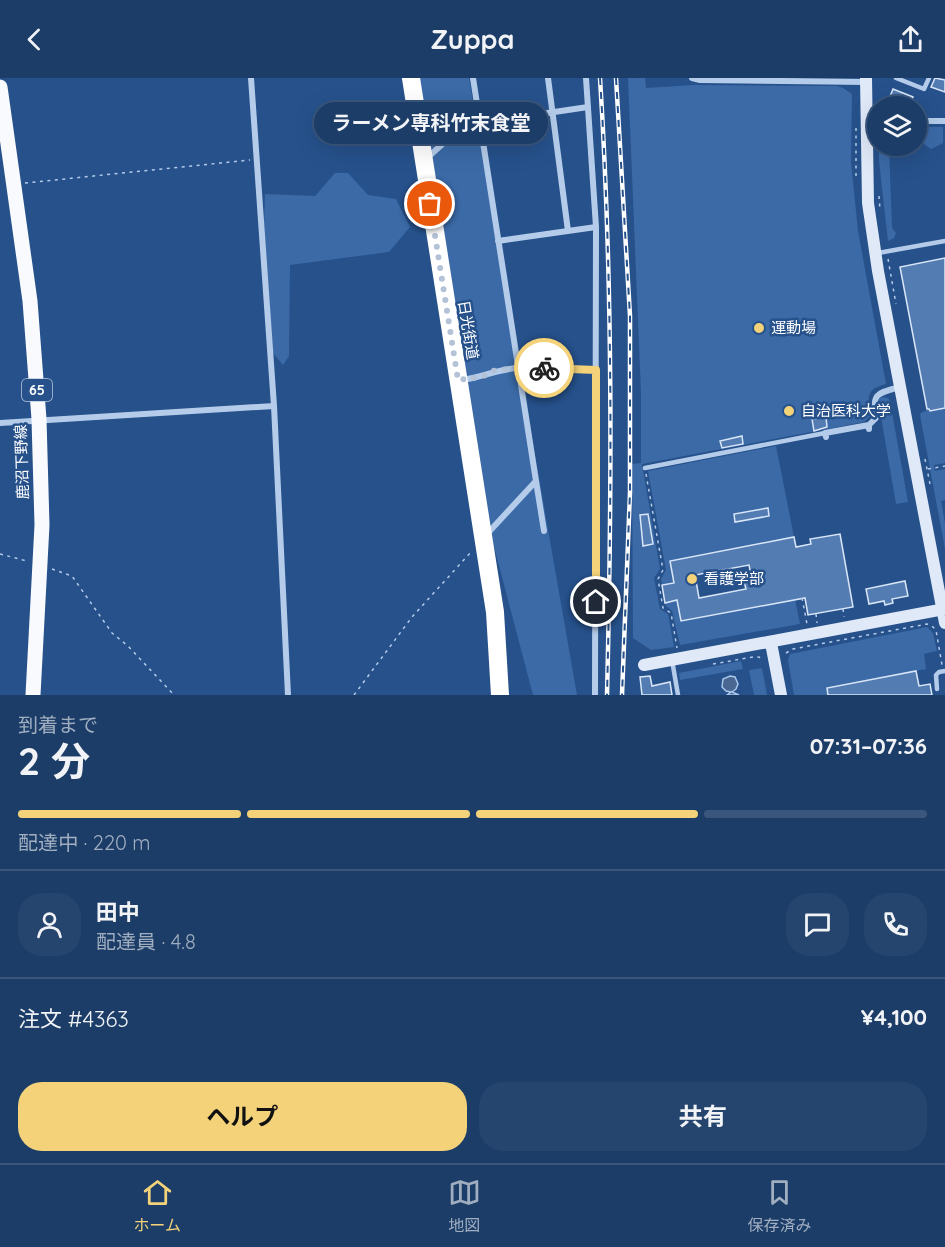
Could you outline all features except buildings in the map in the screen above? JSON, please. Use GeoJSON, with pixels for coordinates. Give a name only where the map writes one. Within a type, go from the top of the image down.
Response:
{"type":"FeatureCollection","features":[{"type":"Feature","properties":{"kind":"highway","name":"日光街道"},"geometry":{"type":"LineString","coordinates":[[411,78],[495,612],[500,695]]}},
{"type":"Feature","properties":{"kind":"main road","name":"鹿沼下野線"},"geometry":{"type":"LineString","coordinates":[[0,87],[30,302],[39,419],[42,525],[33,695]]}},
{"type":"Feature","properties":{"kind":"street"},"geometry":{"type":"LineString","coordinates":[[250,78],[274,406],[288,695]]}},
{"type":"Feature","properties":{"kind":"street"},"geometry":{"type":"LineString","coordinates":[[473,78],[544,531]]}},
{"type":"Feature","properties":{"kind":"street"},"geometry":{"type":"LineString","coordinates":[[548,78],[568,231]]}},
{"type":"Feature","properties":{"kind":"street"},"geometry":{"type":"LineString","coordinates":[[586,78],[596,227],[595,695]]}},
{"type":"Feature","properties":{"kind":"street"},"geometry":{"type":"LineString","coordinates":[[692,78],[700,80],[866,80],[868,96]]}},
{"type":"Feature","properties":{"kind":"street"},"geometry":{"type":"LineString","coordinates":[[480,123],[588,106]]}},
{"type":"Feature","properties":{"kind":"street"},"geometry":{"type":"LineString","coordinates":[[424,161],[478,112]]}},
{"type":"Feature","properties":{"kind":"street"},"geometry":{"type":"LineString","coordinates":[[927,121],[945,122]]}},
{"type":"Feature","properties":{"kind":"street"},"geometry":{"type":"LineString","coordinates":[[870,156],[868,203],[881,253],[900,387],[945,623]]}},
{"type":"Feature","properties":{"kind":"street"},"geometry":{"type":"LineString","coordinates":[[498,240],[596,227]]}},
{"type":"Feature","properties":{"kind":"street"},"geometry":{"type":"LineString","coordinates":[[458,380],[482,377],[492,371],[518,368],[596,370]]}},
{"type":"Feature","properties":{"kind":"street"},"geometry":{"type":"LineString","coordinates":[[826,435],[869,427],[876,418],[874,399],[878,394],[900,387]]}},
{"type":"Feature","properties":{"kind":"street"},"geometry":{"type":"LineString","coordinates":[[0,423],[274,406]]}},
{"type":"Feature","properties":{"kind":"street"},"geometry":{"type":"LineString","coordinates":[[483,538],[536,481]]}},
{"type":"Feature","properties":{"kind":"street"},"geometry":{"type":"LineString","coordinates":[[644,665],[675,654],[771,643],[944,610]]}},
{"type":"Feature","properties":{"kind":"street"},"geometry":{"type":"LineString","coordinates":[[771,643],[781,695]]}},
{"type":"Feature","properties":{"kind":"lane"},"geometry":{"type":"LineString","coordinates":[[896,78],[924,89],[929,78]]}},
{"type":"Feature","properties":{"kind":"lane"},"geometry":{"type":"LineString","coordinates":[[881,253],[945,241]]}},
{"type":"Feature","properties":{"kind":"lane"},"geometry":{"type":"LineString","coordinates":[[645,468],[826,435]]}},
{"type":"Feature","properties":{"kind":"lane"},"geometry":{"type":"LineString","coordinates":[[675,654],[678,695]]}},
{"type":"Feature","properties":{"kind":"lane"},"geometry":{"type":"LineString","coordinates":[[937,689],[936,675],[944,669]]}},
{"type":"Feature","properties":{"kind":"path"},"geometry":{"type":"LineString","coordinates":[[13,184],[257,159]]}},
{"type":"Feature","properties":{"kind":"path"},"geometry":{"type":"LineString","coordinates":[[878,190],[880,211]]}},
{"type":"Feature","properties":{"kind":"path"},"geometry":{"type":"LineString","coordinates":[[881,253],[896,305]]}},
{"type":"Feature","properties":{"kind":"path"},"geometry":{"type":"LineString","coordinates":[[925,458],[931,491]]}},
{"type":"Feature","properties":{"kind":"path"},"geometry":{"type":"LineString","coordinates":[[927,470],[945,466]]}},
{"type":"Feature","properties":{"kind":"path"},"geometry":{"type":"LineString","coordinates":[[645,468],[663,570],[658,579],[663,608],[670,613],[675,654]]}},
{"type":"Feature","properties":{"kind":"path"},"geometry":{"type":"LineString","coordinates":[[354,695],[412,617],[483,538]]}},
{"type":"Feature","properties":{"kind":"path"},"geometry":{"type":"LineString","coordinates":[[0,554],[72,576],[112,633],[128,646],[174,695]]}},
{"type":"Feature","properties":{"kind":"path"},"geometry":{"type":"LineString","coordinates":[[802,598],[807,625]]}},
{"type":"Feature","properties":{"kind":"path"},"geometry":{"type":"LineString","coordinates":[[843,609],[844,618]]}},
{"type":"Feature","properties":{"kind":"path"},"geometry":{"type":"LineString","coordinates":[[816,614],[817,623]]}},
{"type":"Feature","properties":{"kind":"path"},"geometry":{"type":"LineString","coordinates":[[786,653],[793,649],[927,624],[936,630],[944,669]]}},
{"type":"Feature","properties":{"kind":"path"},"geometry":{"type":"LineString","coordinates":[[706,665],[759,657],[765,666]]}},
{"type":"Feature","properties":{"kind":"shaded area"},"geometry":{"type":"Polygon","coordinates":[[[417,78],[469,78],[577,695],[533,695],[493,543],[417,78]]]}},
{"type":"Feature","properties":{"kind":"shaded area","name":"運動場"},"geometry":{"type":"Polygon","coordinates":[[[628,78],[645,78],[646,88],[694,85],[837,86],[852,94],[851,162],[858,231],[886,384],[874,389],[869,395],[870,416],[864,422],[642,464],[660,569],[654,578],[660,609],[668,614],[674,647],[651,650],[633,638],[632,464],[641,463],[641,393],[628,78]]]}},
{"type":"Feature","properties":{"kind":"shaded area"},"geometry":{"type":"Polygon","coordinates":[[[927,127],[943,127],[943,143],[931,149],[927,146],[927,127]]]}},
{"type":"Feature","properties":{"kind":"shaded area"},"geometry":{"type":"Polygon","coordinates":[[[879,156],[889,156],[892,228],[896,233],[894,238],[888,241],[879,156]]]}},
{"type":"Feature","properties":{"kind":"shaded area"},"geometry":{"type":"Polygon","coordinates":[[[335,173],[348,173],[368,195],[396,199],[410,227],[389,252],[290,265],[289,356],[283,365],[273,353],[264,226],[265,194],[315,196],[335,173]]]}},
{"type":"Feature","properties":{"kind":"shaded area"},"geometry":{"type":"Polygon","coordinates":[[[883,397],[890,401],[908,502],[896,504],[879,405],[879,399],[883,397]]]}},
{"type":"Feature","properties":{"kind":"shaded area"},"geometry":{"type":"Polygon","coordinates":[[[945,408],[945,463],[934,465],[935,471],[945,469],[945,500],[941,501],[945,523],[945,549],[920,415],[929,409],[930,411],[945,408]]]}},
{"type":"Feature","properties":{"kind":"shaded area"},"geometry":{"type":"Polygon","coordinates":[[[776,446],[794,537],[670,561],[673,579],[689,577],[693,599],[795,599],[800,624],[680,645],[672,611],[666,606],[661,579],[666,570],[648,471],[776,446]]]}},
{"type":"Feature","properties":{"kind":"shaded area"},"geometry":{"type":"Polygon","coordinates":[[[927,627],[933,633],[937,651],[924,654],[926,669],[827,688],[828,695],[794,695],[788,660],[790,654],[927,627]]]}},
{"type":"Feature","properties":{"kind":"shaded area"},"geometry":{"type":"Polygon","coordinates":[[[741,661],[743,669],[680,680],[679,673],[741,661]]]}},
{"type":"Feature","properties":{"kind":"shaded area"},"geometry":{"type":"Polygon","coordinates":[[[762,668],[767,695],[754,695],[749,670],[762,668]]]}},
{"type":"Feature","properties":{"kind":"shaded area"},"geometry":{"type":"Polygon","coordinates":[[[730,676],[735,677],[738,684],[732,692],[739,695],[727,695],[731,692],[722,687],[723,679],[730,676]]]}},
{"type":"Feature","properties":{"kind":"railway"},"geometry":{"type":"LineString","coordinates":[[600,78],[607,232],[610,386],[607,695]]}},
{"type":"Feature","properties":{"kind":"railway"},"geometry":{"type":"LineString","coordinates":[[616,78],[630,316],[630,492],[622,695]]}},
{"type":"Feature","properties":{"kind":"way so far"},"geometry":{"type":"LineString","coordinates":[[430,204],[458,380],[482,377],[492,371],[544,368]]}},
{"type":"Feature","properties":{"kind":"place","name":"ラーメン専科竹末食堂"},"geometry":{"type":"Point","coordinates":[430,204]}},
{"type":"Feature","properties":{"kind":"place","name":"運動場"},"geometry":{"type":"Point","coordinates":[759,328]}},
{"type":"Feature","properties":{"kind":"place","name":"自治医科大学"},"geometry":{"type":"Point","coordinates":[789,411]}},
{"type":"Feature","properties":{"kind":"place","name":"看護学部"},"geometry":{"type":"Point","coordinates":[692,579]}},
{"type":"Feature","properties":{"kind":"route"},"geometry":{"type":"LineString","coordinates":[[544,368],[596,370],[596,602]]}}]}
